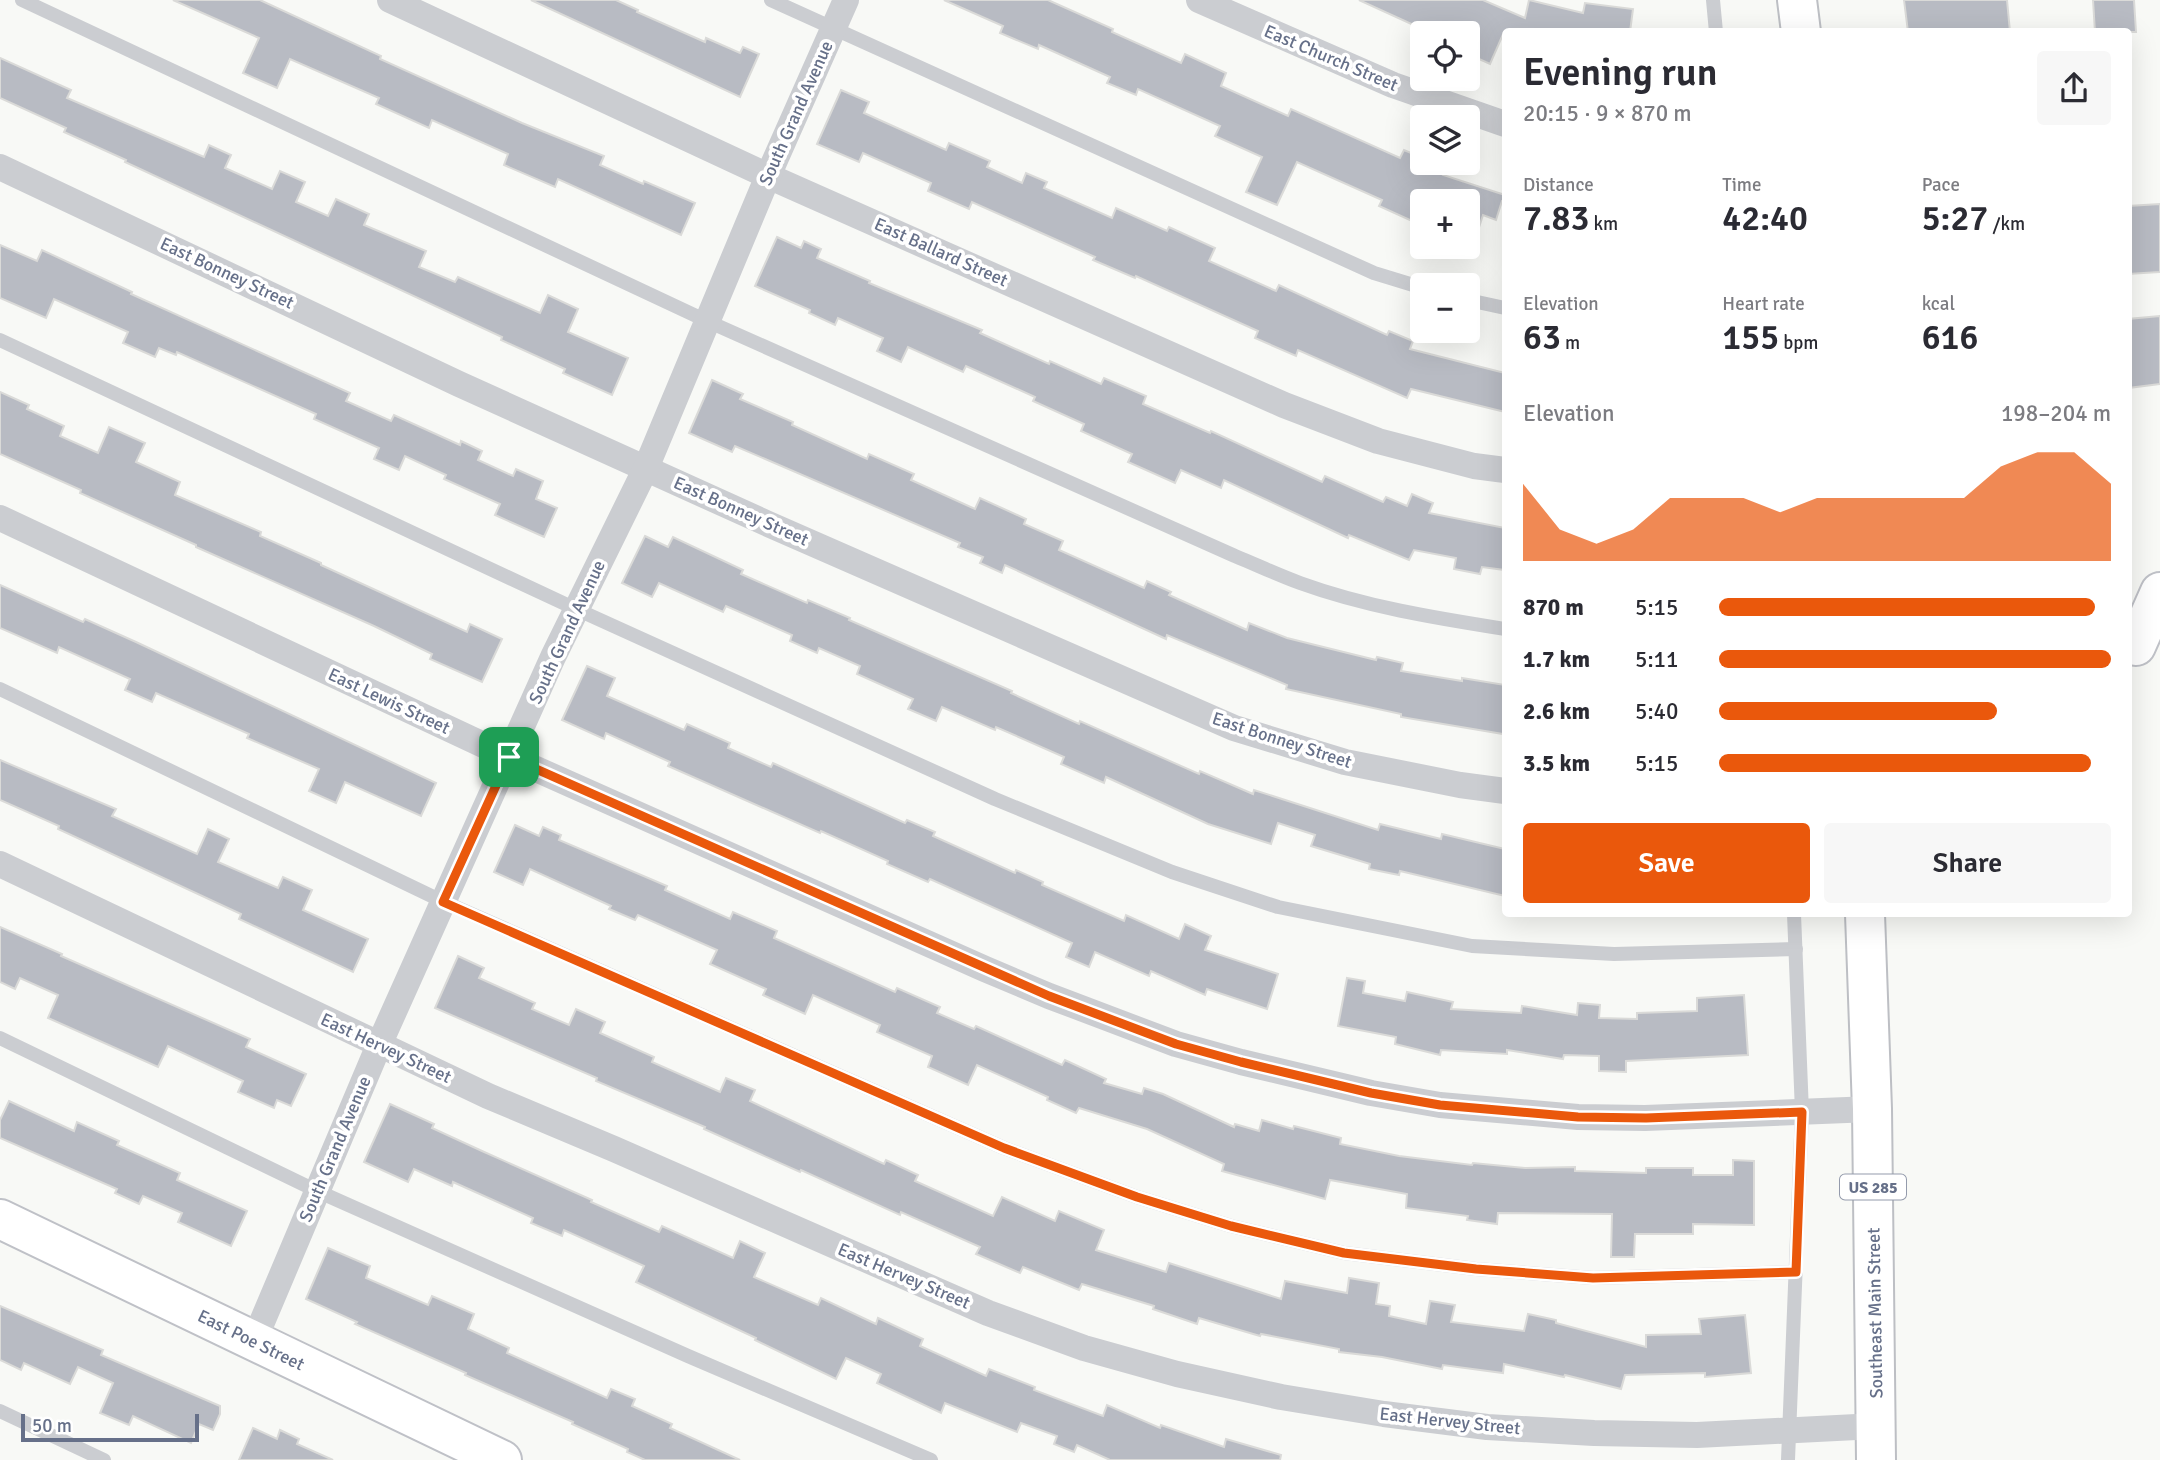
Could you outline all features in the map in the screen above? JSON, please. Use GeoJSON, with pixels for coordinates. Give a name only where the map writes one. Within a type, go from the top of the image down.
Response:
{"type":"FeatureCollection","features":[{"type":"Feature","properties":{"kind":"street","name":"East Ballard Street"},"geometry":{"type":"LineString","coordinates":[[390,0],[768,176],[1284,405],[1378,440],[1474,466],[1502,470]]}},
{"type":"Feature","properties":{"kind":"street","name":"South Grand Avenue"},"geometry":{"type":"LineString","coordinates":[[254,1341],[379,1045],[443,902],[576,609],[646,468],[768,176],[846,0]]}},
{"type":"Feature","properties":{"kind":"street","name":"East Church Street"},"geometry":{"type":"LineString","coordinates":[[1199,0],[1393,85],[1502,123]]}},
{"type":"Feature","properties":{"kind":"street"},"geometry":{"type":"LineString","coordinates":[[1797,0],[1800,28]]}},
{"type":"Feature","properties":{"kind":"street","name":"East Bonney Street"},"geometry":{"type":"LineString","coordinates":[[0,167],[459,384],[1234,729],[1345,762],[1502,791]]}},
{"type":"Feature","properties":{"kind":"street","name":"East Lewis Street"},"geometry":{"type":"LineString","coordinates":[[0,518],[509,757],[1049,996],[1176,1044],[1371,1093],[1440,1105],[1592,1118],[1872,1108]]}},
{"type":"Feature","properties":{"kind":"street"},"geometry":{"type":"LineString","coordinates":[[2141,649],[2160,592]]}},
{"type":"Feature","properties":{"kind":"street","name":"East Hervey Street"},"geometry":{"type":"LineString","coordinates":[[0,864],[488,1097],[988,1312],[1084,1348],[1177,1374],[1384,1415],[1487,1427],[1594,1433],[1697,1435],[1790,1430],[1876,1443]]}},
{"type":"Feature","properties":{"kind":"street","name":"Southeast Main Street"},"geometry":{"type":"LineString","coordinates":[[1865,917],[1872,1108],[1876,1443]]}},
{"type":"Feature","properties":{"kind":"street","name":"East Poe Street"},"geometry":{"type":"LineString","coordinates":[[0,1219],[502,1460]]}},
{"type":"Feature","properties":{"kind":"lane"},"geometry":{"type":"LineString","coordinates":[[22,0],[707,321],[1301,583],[1359,601],[1435,618],[1502,629]]}},
{"type":"Feature","properties":{"kind":"lane"},"geometry":{"type":"LineString","coordinates":[[771,0],[1374,273],[1410,284]]}},
{"type":"Feature","properties":{"kind":"lane"},"geometry":{"type":"LineString","coordinates":[[1713,0],[1716,28]]}},
{"type":"Feature","properties":{"kind":"lane"},"geometry":{"type":"LineString","coordinates":[[1480,303],[1502,307]]}},
{"type":"Feature","properties":{"kind":"lane"},"geometry":{"type":"LineString","coordinates":[[0,340],[576,609],[995,799],[1172,872],[1278,907],[1472,946],[1614,954],[1796,949]]}},
{"type":"Feature","properties":{"kind":"lane"},"geometry":{"type":"LineString","coordinates":[[0,689],[443,902],[1004,1148],[1137,1197],[1231,1226],[1344,1253],[1476,1269],[1593,1278],[1796,1272]]}},
{"type":"Feature","properties":{"kind":"lane"},"geometry":{"type":"LineString","coordinates":[[1788,1460],[1802,1112],[1794,917]]}},
{"type":"Feature","properties":{"kind":"lane"},"geometry":{"type":"LineString","coordinates":[[0,1038],[317,1191],[688,1356],[931,1460]]}},
{"type":"Feature","properties":{"kind":"lane"},"geometry":{"type":"LineString","coordinates":[[0,1411],[104,1460]]}},
{"type":"Feature","properties":{"kind":"building"},"geometry":{"type":"Polygon","coordinates":[[[173,0],[260,0],[381,56],[380,59],[522,123],[604,156],[600,165],[695,203],[681,235],[558,179],[555,187],[504,165],[508,154],[432,120],[429,128],[376,104],[379,98],[290,59],[277,88],[243,73],[259,38],[173,0]]]}},
{"type":"Feature","properties":{"kind":"building"},"geometry":{"type":"Polygon","coordinates":[[[531,0],[616,0],[705,42],[706,38],[740,53],[743,47],[759,54],[740,97],[531,0]]]}},
{"type":"Feature","properties":{"kind":"building"},"geometry":{"type":"Polygon","coordinates":[[[944,0],[1048,0],[1181,63],[1185,54],[1226,73],[1221,86],[1288,116],[1291,109],[1400,158],[1404,150],[1410,153],[1410,175],[1443,175],[1502,194],[1496,220],[1483,215],[1480,224],[1480,189],[1410,189],[1410,220],[1379,206],[1382,200],[1297,162],[1277,205],[1246,192],[1262,157],[1215,136],[1220,126],[1138,89],[1136,95],[1107,83],[1110,77],[1039,45],[1038,49],[1000,33],[1003,26],[944,0]]]}},
{"type":"Feature","properties":{"kind":"building"},"geometry":{"type":"Polygon","coordinates":[[[1359,0],[1483,0],[1525,18],[1529,0],[1583,13],[1585,3],[1633,9],[1631,28],[1502,28],[1502,37],[1490,64],[1480,59],[1480,21],[1410,21],[1410,23],[1359,0]]]}},
{"type":"Feature","properties":{"kind":"building"},"geometry":{"type":"Polygon","coordinates":[[[1904,0],[2007,0],[2010,28],[1908,28],[1904,0]]]}},
{"type":"Feature","properties":{"kind":"building"},"geometry":{"type":"Polygon","coordinates":[[[2093,0],[2134,0],[2136,32],[2132,32],[2132,28],[2095,28],[2093,0]]]}},
{"type":"Feature","properties":{"kind":"building"},"geometry":{"type":"Polygon","coordinates":[[[0,58],[71,90],[67,98],[204,157],[209,145],[231,155],[225,168],[272,189],[280,171],[305,182],[296,202],[328,216],[336,199],[369,214],[364,225],[426,251],[419,267],[455,282],[458,277],[540,313],[548,295],[578,309],[568,332],[628,358],[612,395],[563,373],[565,369],[501,340],[502,337],[125,162],[126,160],[64,132],[66,128],[0,98],[0,58]]]}},
{"type":"Feature","properties":{"kind":"building"},"geometry":{"type":"Polygon","coordinates":[[[841,90],[869,102],[864,113],[946,150],[949,143],[990,161],[987,167],[1022,183],[1026,173],[1047,182],[1044,188],[1112,218],[1116,208],[1167,231],[1169,227],[1215,248],[1209,261],[1276,291],[1279,285],[1387,335],[1389,331],[1410,340],[1412,343],[1410,349],[1502,372],[1502,411],[1411,389],[1407,398],[1298,350],[1296,356],[1255,338],[1258,331],[1136,276],[1135,278],[1093,260],[1095,257],[972,202],[969,209],[928,191],[931,183],[863,153],[859,162],[817,144],[841,90]]]}},
{"type":"Feature","properties":{"kind":"building"},"geometry":{"type":"Polygon","coordinates":[[[2160,204],[2160,272],[2132,274],[2132,206],[2160,204]]]}},
{"type":"Feature","properties":{"kind":"building"},"geometry":{"type":"Polygon","coordinates":[[[777,237],[801,248],[804,241],[821,249],[817,258],[870,281],[869,283],[982,330],[980,333],[1049,364],[1050,361],[1101,384],[1104,378],[1146,396],[1143,404],[1210,433],[1211,431],[1322,482],[1325,476],[1383,502],[1386,497],[1407,506],[1412,494],[1433,503],[1429,513],[1502,527],[1502,570],[1482,567],[1480,574],[1454,569],[1456,558],[1414,550],[1409,560],[1349,535],[1348,538],[1224,480],[1221,488],[1181,470],[1175,483],[1128,462],[1132,454],[1081,431],[1084,424],[1033,401],[1035,397],[966,366],[963,372],[908,347],[901,362],[877,351],[883,338],[838,318],[835,325],[809,313],[810,310],[755,286],[777,237]]]}},
{"type":"Feature","properties":{"kind":"building"},"geometry":{"type":"Polygon","coordinates":[[[0,245],[37,261],[42,250],[132,292],[131,294],[350,393],[346,401],[391,421],[394,415],[460,445],[461,441],[482,451],[478,460],[513,476],[516,469],[543,481],[536,499],[557,508],[544,537],[495,515],[500,504],[444,479],[446,475],[405,456],[399,470],[374,459],[379,448],[314,419],[316,414],[177,352],[176,355],[159,348],[155,357],[123,343],[128,332],[54,299],[46,318],[0,298],[0,245]]]}},
{"type":"Feature","properties":{"kind":"building"},"geometry":{"type":"Polygon","coordinates":[[[2160,316],[2160,384],[2132,388],[2132,319],[2160,316]]]}},
{"type":"Feature","properties":{"kind":"building"},"geometry":{"type":"Polygon","coordinates":[[[712,380],[743,394],[740,399],[793,422],[792,425],[867,459],[869,454],[914,474],[911,480],[975,509],[980,498],[1026,519],[1024,524],[1063,541],[1059,550],[1144,588],[1147,581],[1171,592],[1169,595],[1247,630],[1249,623],[1287,638],[1376,660],[1377,657],[1403,663],[1401,671],[1502,685],[1502,734],[1401,717],[1401,714],[1286,689],[1287,685],[1167,635],[1166,639],[1005,565],[1002,573],[980,563],[983,557],[958,547],[960,543],[735,446],[732,452],[689,433],[712,380]]]}},
{"type":"Feature","properties":{"kind":"building"},"geometry":{"type":"Polygon","coordinates":[[[0,392],[29,405],[27,409],[64,426],[60,436],[98,453],[109,427],[145,443],[136,462],[180,482],[175,495],[261,532],[260,536],[467,632],[470,624],[502,639],[482,682],[430,659],[432,654],[374,626],[196,547],[80,493],[81,490],[0,454],[0,392]]]}},
{"type":"Feature","properties":{"kind":"building"},"geometry":{"type":"Polygon","coordinates":[[[645,536],[668,547],[673,537],[743,570],[741,574],[807,603],[808,600],[850,618],[849,620],[1012,691],[1011,693],[1079,724],[1080,721],[1199,774],[1200,771],[1253,794],[1254,790],[1378,830],[1380,824],[1441,839],[1442,834],[1502,848],[1502,895],[1400,871],[1399,875],[1369,869],[1370,864],[1311,846],[1315,835],[1278,823],[1271,844],[1208,824],[1106,777],[1104,783],[1061,764],[1064,757],[996,727],[995,730],[942,707],[936,721],[908,709],[913,699],[857,674],[860,666],[819,648],[817,653],[790,641],[792,635],[726,606],[723,612],[659,583],[652,597],[622,583],[645,536]]]}},
{"type":"Feature","properties":{"kind":"building"},"geometry":{"type":"Polygon","coordinates":[[[0,585],[136,642],[436,783],[421,816],[345,782],[336,803],[309,791],[319,769],[247,738],[249,734],[156,693],[152,702],[125,690],[130,679],[59,647],[57,653],[0,628],[0,585]]]}},
{"type":"Feature","properties":{"kind":"building"},"geometry":{"type":"Polygon","coordinates":[[[587,666],[615,678],[607,696],[684,730],[687,724],[730,743],[728,748],[771,767],[773,763],[905,823],[907,820],[935,832],[933,836],[1015,873],[1016,870],[1043,882],[1042,885],[1124,921],[1126,915],[1179,939],[1185,924],[1211,936],[1205,950],[1278,974],[1267,1009],[1207,989],[1205,995],[1151,971],[1149,976],[1095,952],[1089,967],[1066,957],[1072,943],[668,766],[670,762],[606,733],[604,739],[562,720],[587,666]]]}},
{"type":"Feature","properties":{"kind":"building"},"geometry":{"type":"Polygon","coordinates":[[[0,760],[116,809],[112,816],[197,854],[208,829],[229,839],[218,862],[278,888],[283,877],[312,890],[303,910],[368,939],[353,972],[239,919],[241,914],[0,800],[0,760]]]}},
{"type":"Feature","properties":{"kind":"building"},"geometry":{"type":"Polygon","coordinates":[[[515,825],[539,836],[543,827],[561,835],[559,840],[667,886],[665,890],[730,919],[733,912],[777,931],[774,938],[895,992],[897,988],[940,1007],[937,1013],[974,1029],[976,1026],[1062,1065],[1065,1060],[1106,1079],[1104,1083],[1142,1094],[1144,1088],[1163,1094],[1234,1127],[1235,1124],[1259,1131],[1262,1120],[1341,1138],[1340,1144],[1399,1156],[1472,1165],[1575,1167],[1575,1171],[1646,1173],[1646,1168],[1693,1168],[1693,1175],[1733,1175],[1733,1160],[1754,1161],[1754,1225],[1693,1224],[1693,1234],[1635,1234],[1634,1257],[1611,1257],[1612,1214],[1498,1213],[1497,1224],[1467,1220],[1468,1216],[1406,1208],[1407,1194],[1330,1180],[1325,1199],[1222,1171],[1224,1164],[1147,1129],[1079,1108],[1076,1113],[1047,1100],[1048,1097],[977,1065],[968,1085],[928,1067],[932,1056],[877,1032],[880,1025],[813,995],[805,1014],[763,995],[766,989],[710,964],[717,950],[638,915],[635,920],[609,909],[611,906],[530,869],[523,885],[494,872],[515,825]]]}},
{"type":"Feature","properties":{"kind":"building"},"geometry":{"type":"Polygon","coordinates":[[[0,927],[250,1039],[246,1047],[306,1074],[291,1106],[277,1100],[274,1108],[238,1092],[243,1081],[168,1046],[158,1067],[48,1018],[58,995],[20,978],[15,989],[0,982],[0,927]]]}},
{"type":"Feature","properties":{"kind":"building"},"geometry":{"type":"Polygon","coordinates":[[[458,956],[484,968],[479,978],[535,1003],[532,1009],[569,1025],[576,1009],[605,1022],[600,1033],[654,1057],[652,1062],[720,1092],[726,1078],[755,1090],[750,1101],[884,1164],[886,1160],[918,1175],[915,1181],[993,1216],[1002,1197],[1055,1221],[1059,1211],[1104,1230],[1096,1250],[1166,1272],[1169,1263],[1281,1299],[1285,1281],[1347,1293],[1349,1278],[1379,1283],[1376,1304],[1390,1306],[1389,1316],[1426,1324],[1430,1301],[1455,1305],[1451,1322],[1524,1331],[1528,1314],[1646,1347],[1646,1335],[1701,1334],[1699,1319],[1745,1315],[1751,1373],[1705,1377],[1705,1373],[1625,1375],[1621,1389],[1504,1364],[1503,1373],[1443,1365],[1442,1369],[1339,1352],[1339,1349],[1261,1334],[1260,1336],[1199,1318],[1197,1324],[1153,1309],[1154,1306],[1082,1284],[1079,1290],[1023,1267],[1020,1273],[976,1254],[980,1247],[901,1212],[900,1215],[801,1170],[800,1172],[704,1129],[705,1127],[596,1081],[597,1078],[435,1008],[458,956]]]}},
{"type":"Feature","properties":{"kind":"building"},"geometry":{"type":"Polygon","coordinates":[[[1347,978],[1365,981],[1363,993],[1405,1001],[1407,992],[1453,1002],[1451,1009],[1521,1013],[1522,1006],[1577,1015],[1578,1003],[1600,1005],[1599,1018],[1637,1019],[1637,1013],[1697,1011],[1697,998],[1744,995],[1748,1055],[1626,1061],[1626,1072],[1599,1071],[1599,1056],[1564,1055],[1563,1059],[1507,1050],[1507,1054],[1441,1050],[1440,1055],[1395,1044],[1396,1037],[1338,1026],[1347,978]]]}},
{"type":"Feature","properties":{"kind":"building"},"geometry":{"type":"Polygon","coordinates":[[[9,1101],[74,1131],[77,1122],[119,1141],[117,1145],[180,1173],[177,1180],[247,1211],[231,1246],[178,1222],[182,1213],[143,1196],[139,1204],[115,1193],[117,1189],[0,1138],[0,1120],[9,1101]]]}},
{"type":"Feature","properties":{"kind":"building"},"geometry":{"type":"Polygon","coordinates":[[[390,1104],[434,1124],[432,1128],[659,1232],[662,1226],[733,1258],[740,1241],[765,1253],[754,1277],[818,1305],[821,1298],[876,1324],[878,1318],[923,1339],[920,1346],[986,1376],[989,1369],[1035,1387],[1034,1390],[1103,1416],[1107,1405],[1160,1428],[1161,1425],[1224,1447],[1226,1439],[1281,1455],[1280,1460],[1110,1460],[1077,1445],[1074,1452],[1054,1444],[1057,1436],[1021,1423],[1017,1432],[945,1403],[941,1413],[877,1383],[881,1374],[846,1358],[836,1379],[636,1282],[644,1266],[564,1230],[562,1236],[531,1223],[533,1218],[453,1182],[452,1186],[414,1169],[408,1182],[364,1162],[390,1104]]]}},
{"type":"Feature","properties":{"kind":"building"},"geometry":{"type":"Polygon","coordinates":[[[328,1248],[370,1266],[366,1278],[428,1305],[432,1296],[474,1314],[468,1329],[509,1348],[507,1353],[607,1398],[611,1389],[635,1399],[632,1406],[672,1424],[670,1428],[740,1460],[645,1460],[627,1452],[628,1449],[572,1424],[573,1422],[465,1375],[466,1373],[355,1324],[357,1322],[306,1299],[328,1248]]]}},
{"type":"Feature","properties":{"kind":"building"},"geometry":{"type":"Polygon","coordinates":[[[0,1306],[103,1350],[101,1355],[220,1406],[220,1414],[213,1430],[199,1424],[191,1443],[133,1416],[129,1425],[100,1413],[113,1383],[78,1367],[70,1384],[24,1363],[21,1370],[0,1360],[0,1306]]]}},
{"type":"Feature","properties":{"kind":"building"},"geometry":{"type":"Polygon","coordinates":[[[253,1428],[277,1439],[280,1430],[299,1439],[297,1444],[333,1460],[239,1460],[253,1428]]]}},
{"type":"Feature","properties":{"kind":"route"},"geometry":{"type":"LineString","coordinates":[[509,757],[1049,996],[1176,1044],[1241,1062],[1371,1093],[1440,1105],[1578,1117],[1646,1118],[1802,1112],[1796,1272],[1593,1278],[1476,1269],[1344,1253],[1231,1226],[1137,1197],[1004,1148],[443,902],[509,757]]}}]}
